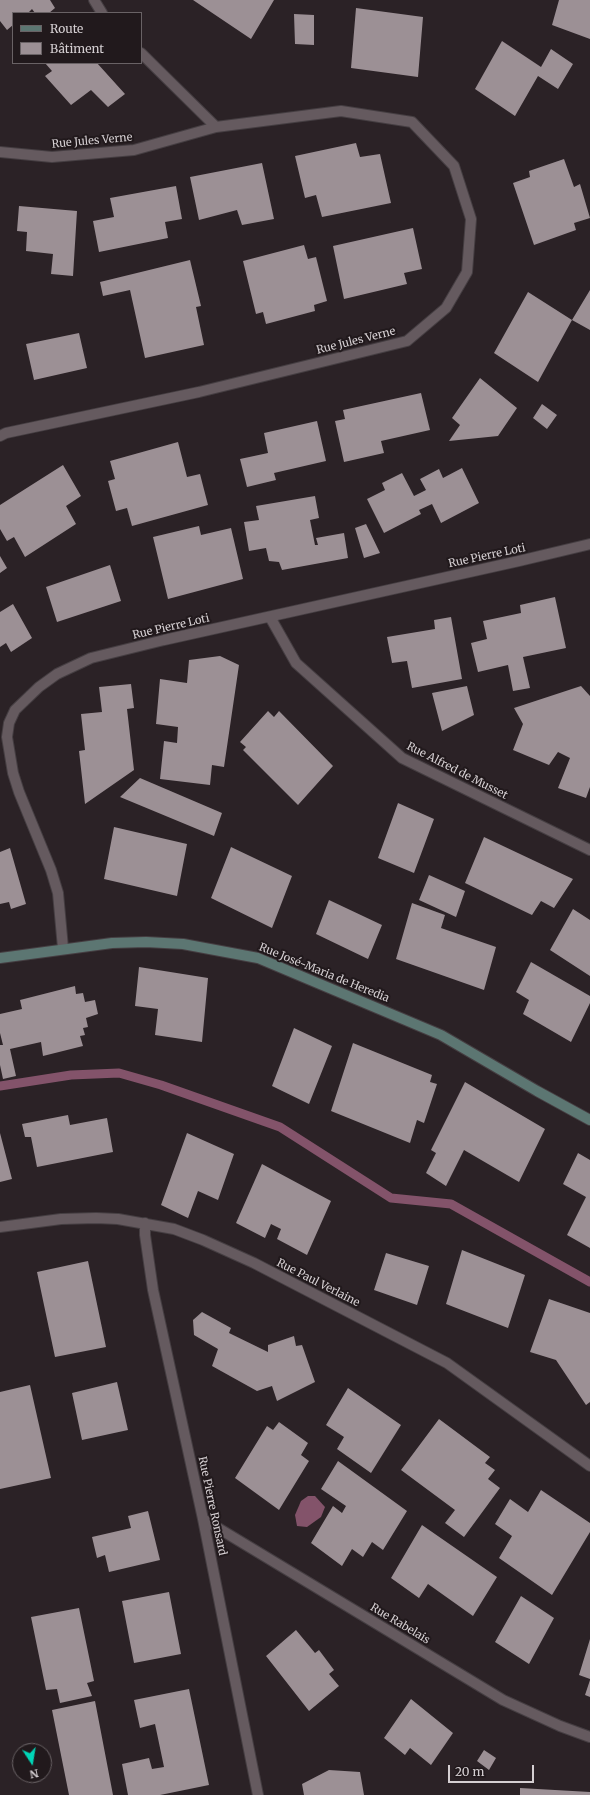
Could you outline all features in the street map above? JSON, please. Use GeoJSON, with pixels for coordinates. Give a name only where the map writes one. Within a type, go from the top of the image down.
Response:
{"type":"FeatureCollection","features":[{"type":"Feature","properties":{"kind":"street"},"geometry":{"type":"LineString","coordinates":[[94,0],[101,12]]}},
{"type":"Feature","properties":{"kind":"street"},"geometry":{"type":"LineString","coordinates":[[142,54],[216,127]]}},
{"type":"Feature","properties":{"kind":"street","name":"Rue Jules Verne"},"geometry":{"type":"LineString","coordinates":[[0,152],[52,157],[134,150],[216,127],[341,111],[412,122],[454,166],[471,219],[467,272],[446,308],[407,341],[199,392],[2,433]]}},
{"type":"Feature","properties":{"kind":"street","name":"Rue Pierre Loti"},"geometry":{"type":"LineString","coordinates":[[63,948],[58,893],[51,870],[19,792],[9,752],[7,737],[9,723],[15,710],[25,698],[57,674],[91,658],[164,640],[590,544]]}},
{"type":"Feature","properties":{"kind":"street","name":"Rue Alfred de Musset"},"geometry":{"type":"LineString","coordinates":[[270,617],[296,662],[402,758],[590,850]]}},
{"type":"Feature","properties":{"kind":"street","name":"Rue José-Maria de Heredia"},"geometry":{"type":"LineString","coordinates":[[0,958],[63,948],[112,943],[184,944],[258,958],[441,1035],[590,1120]]}},
{"type":"Feature","properties":{"kind":"street","name":"Rue Paul Verlaine"},"geometry":{"type":"LineString","coordinates":[[0,1227],[61,1219],[96,1218],[145,1223],[174,1229],[203,1240],[254,1263],[447,1363],[590,1466]]}},
{"type":"Feature","properties":{"kind":"street","name":"Rue Pierre Ronsard"},"geometry":{"type":"LineString","coordinates":[[145,1223],[145,1235],[153,1290],[203,1519],[258,1795]]}},
{"type":"Feature","properties":{"kind":"street","name":"Rue Rabelais"},"geometry":{"type":"LineString","coordinates":[[203,1519],[503,1700],[560,1726],[590,1737]]}},
{"type":"Feature","properties":{"kind":"shaded area"},"geometry":{"type":"Polygon","coordinates":[[[308,1496],[315,1496],[325,1507],[321,1517],[307,1527],[297,1526],[295,1515],[301,1501],[308,1496]]]}},
{"type":"Feature","properties":{"kind":"building"},"geometry":{"type":"Polygon","coordinates":[[[0,0],[50,0],[55,8],[50,12],[34,12],[32,9],[29,12],[12,12],[12,26],[7,30],[0,21],[0,0]]]}},
{"type":"Feature","properties":{"kind":"building"},"geometry":{"type":"Polygon","coordinates":[[[193,0],[274,0],[251,39],[193,0]]]}},
{"type":"Feature","properties":{"kind":"building"},"geometry":{"type":"Polygon","coordinates":[[[559,0],[590,0],[590,39],[552,25],[559,0]]]}},
{"type":"Feature","properties":{"kind":"building"},"geometry":{"type":"Polygon","coordinates":[[[356,8],[423,17],[418,77],[351,68],[356,8]]]}},
{"type":"Feature","properties":{"kind":"building"},"geometry":{"type":"Polygon","coordinates":[[[294,14],[314,15],[314,45],[295,44],[294,14]]]}},
{"type":"Feature","properties":{"kind":"building"},"geometry":{"type":"Polygon","coordinates":[[[502,41],[541,67],[551,49],[573,64],[558,89],[538,76],[515,116],[475,89],[502,41]]]}},
{"type":"Feature","properties":{"kind":"building"},"geometry":{"type":"Polygon","coordinates":[[[46,64],[98,64],[125,94],[108,107],[91,90],[71,105],[45,76],[52,71],[46,64]]]}},
{"type":"Feature","properties":{"kind":"building"},"geometry":{"type":"Polygon","coordinates":[[[356,143],[360,157],[380,154],[391,203],[322,217],[316,195],[305,198],[295,156],[356,143]]]}},
{"type":"Feature","properties":{"kind":"building"},"geometry":{"type":"Polygon","coordinates":[[[564,159],[574,187],[580,184],[590,218],[574,223],[576,230],[534,245],[513,183],[530,177],[529,171],[564,159]]]}},
{"type":"Feature","properties":{"kind":"building"},"geometry":{"type":"Polygon","coordinates":[[[262,163],[274,219],[242,225],[237,210],[199,220],[190,177],[262,163]]]}},
{"type":"Feature","properties":{"kind":"building"},"geometry":{"type":"Polygon","coordinates":[[[176,186],[182,219],[165,222],[168,238],[99,252],[93,221],[114,217],[110,198],[176,186]]]}},
{"type":"Feature","properties":{"kind":"building"},"geometry":{"type":"Polygon","coordinates":[[[19,206],[77,211],[73,276],[51,274],[53,254],[26,251],[27,232],[17,231],[19,206]]]}},
{"type":"Feature","properties":{"kind":"building"},"geometry":{"type":"Polygon","coordinates":[[[413,228],[422,269],[404,273],[407,284],[344,299],[333,246],[413,228]]]}},
{"type":"Feature","properties":{"kind":"building"},"geometry":{"type":"Polygon","coordinates":[[[304,245],[308,259],[316,257],[327,301],[314,305],[315,311],[266,324],[263,312],[256,314],[243,261],[304,245]]]}},
{"type":"Feature","properties":{"kind":"building"},"geometry":{"type":"Polygon","coordinates":[[[190,260],[201,306],[196,307],[204,345],[145,358],[130,290],[103,296],[100,282],[190,260]]]}},
{"type":"Feature","properties":{"kind":"building"},"geometry":{"type":"Polygon","coordinates":[[[590,290],[590,330],[572,320],[590,290]]]}},
{"type":"Feature","properties":{"kind":"building"},"geometry":{"type":"Polygon","coordinates":[[[528,292],[572,320],[538,382],[494,353],[528,292]]]}},
{"type":"Feature","properties":{"kind":"building"},"geometry":{"type":"Polygon","coordinates":[[[79,333],[87,368],[34,380],[26,344],[79,333]]]}},
{"type":"Feature","properties":{"kind":"building"},"geometry":{"type":"Polygon","coordinates":[[[480,378],[517,408],[498,436],[449,441],[460,425],[452,418],[480,378]]]}},
{"type":"Feature","properties":{"kind":"building"},"geometry":{"type":"Polygon","coordinates":[[[421,393],[430,430],[381,441],[384,453],[344,462],[335,421],[345,419],[343,410],[421,393]]]}},
{"type":"Feature","properties":{"kind":"building"},"geometry":{"type":"Polygon","coordinates":[[[542,404],[557,415],[547,429],[533,418],[542,404]]]}},
{"type":"Feature","properties":{"kind":"building"},"geometry":{"type":"Polygon","coordinates":[[[317,421],[326,461],[274,473],[276,480],[247,487],[240,459],[268,453],[264,433],[317,421]]]}},
{"type":"Feature","properties":{"kind":"building"},"geometry":{"type":"Polygon","coordinates":[[[178,442],[187,477],[200,474],[208,505],[132,526],[127,508],[116,511],[108,481],[115,479],[110,461],[178,442]]]}},
{"type":"Feature","properties":{"kind":"building"},"geometry":{"type":"Polygon","coordinates":[[[63,465],[81,496],[66,506],[76,524],[25,557],[14,537],[7,541],[0,529],[0,505],[63,465]]]}},
{"type":"Feature","properties":{"kind":"building"},"geometry":{"type":"Polygon","coordinates":[[[462,468],[479,503],[441,523],[432,504],[419,510],[421,514],[384,533],[367,499],[385,490],[382,483],[402,473],[414,496],[426,490],[420,479],[439,469],[443,478],[462,468]]]}},
{"type":"Feature","properties":{"kind":"building"},"geometry":{"type":"Polygon","coordinates":[[[315,496],[319,518],[310,520],[315,545],[318,545],[316,538],[344,533],[348,558],[282,570],[279,562],[269,561],[266,548],[249,551],[244,522],[259,520],[256,506],[315,496]]]}},
{"type":"Feature","properties":{"kind":"building"},"geometry":{"type":"Polygon","coordinates":[[[366,524],[380,553],[364,558],[355,528],[366,524]]]}},
{"type":"Feature","properties":{"kind":"building"},"geometry":{"type":"Polygon","coordinates":[[[199,526],[201,535],[231,528],[243,579],[168,599],[153,537],[199,526]]]}},
{"type":"Feature","properties":{"kind":"building"},"geometry":{"type":"Polygon","coordinates":[[[0,556],[7,568],[0,573],[0,556]]]}},
{"type":"Feature","properties":{"kind":"building"},"geometry":{"type":"Polygon","coordinates":[[[110,565],[121,601],[57,622],[46,587],[110,565]]]}},
{"type":"Feature","properties":{"kind":"building"},"geometry":{"type":"Polygon","coordinates":[[[555,597],[566,648],[523,657],[530,688],[513,691],[508,665],[478,672],[471,643],[487,639],[483,621],[521,613],[520,605],[555,597]]]}},
{"type":"Feature","properties":{"kind":"building"},"geometry":{"type":"Polygon","coordinates":[[[13,604],[32,638],[11,652],[6,643],[0,647],[0,612],[13,604]]]}},
{"type":"Feature","properties":{"kind":"building"},"geometry":{"type":"Polygon","coordinates":[[[451,617],[462,679],[412,688],[407,661],[392,663],[387,637],[435,629],[434,620],[451,617]]]}},
{"type":"Feature","properties":{"kind":"building"},"geometry":{"type":"Polygon","coordinates":[[[220,656],[239,665],[224,767],[212,765],[210,785],[160,779],[164,741],[177,743],[178,727],[156,724],[160,679],[187,683],[189,660],[220,656]]]}},
{"type":"Feature","properties":{"kind":"building"},"geometry":{"type":"Polygon","coordinates":[[[131,684],[134,708],[127,709],[134,770],[85,804],[79,751],[85,750],[81,714],[102,712],[99,687],[131,684]]]}},
{"type":"Feature","properties":{"kind":"building"},"geometry":{"type":"Polygon","coordinates":[[[467,686],[474,715],[442,731],[432,693],[467,686]]]}},
{"type":"Feature","properties":{"kind":"building"},"geometry":{"type":"Polygon","coordinates":[[[581,686],[590,696],[590,787],[586,798],[558,788],[570,758],[558,752],[549,765],[513,750],[523,724],[514,708],[581,686]]]}},
{"type":"Feature","properties":{"kind":"building"},"geometry":{"type":"Polygon","coordinates":[[[268,711],[274,717],[279,711],[333,766],[298,805],[243,750],[246,747],[240,742],[268,711]]]}},
{"type":"Feature","properties":{"kind":"building"},"geometry":{"type":"Polygon","coordinates":[[[140,778],[222,813],[214,836],[120,797],[140,778]]]}},
{"type":"Feature","properties":{"kind":"building"},"geometry":{"type":"Polygon","coordinates":[[[398,803],[434,819],[414,873],[378,858],[398,803]]]}},
{"type":"Feature","properties":{"kind":"building"},"geometry":{"type":"Polygon","coordinates":[[[114,827],[187,844],[177,896],[104,879],[114,827]]]}},
{"type":"Feature","properties":{"kind":"building"},"geometry":{"type":"Polygon","coordinates":[[[484,837],[573,879],[554,908],[541,901],[532,915],[465,883],[484,837]]]}},
{"type":"Feature","properties":{"kind":"building"},"geometry":{"type":"Polygon","coordinates":[[[231,847],[292,876],[272,928],[211,898],[231,847]]]}},
{"type":"Feature","properties":{"kind":"building"},"geometry":{"type":"Polygon","coordinates":[[[10,848],[26,904],[11,909],[9,902],[0,904],[0,852],[10,848]]]}},
{"type":"Feature","properties":{"kind":"building"},"geometry":{"type":"Polygon","coordinates":[[[429,875],[465,891],[456,917],[419,900],[429,875]]]}},
{"type":"Feature","properties":{"kind":"building"},"geometry":{"type":"Polygon","coordinates":[[[329,900],[382,925],[368,959],[316,934],[329,900]]]}},
{"type":"Feature","properties":{"kind":"building"},"geometry":{"type":"Polygon","coordinates":[[[412,903],[445,915],[441,928],[496,947],[484,990],[396,959],[412,903]]]}},
{"type":"Feature","properties":{"kind":"building"},"geometry":{"type":"Polygon","coordinates":[[[573,909],[590,920],[590,976],[550,950],[573,909]]]}},
{"type":"Feature","properties":{"kind":"building"},"geometry":{"type":"Polygon","coordinates":[[[531,962],[590,996],[590,1003],[571,1042],[523,1014],[529,1000],[516,992],[531,962]]]}},
{"type":"Feature","properties":{"kind":"building"},"geometry":{"type":"Polygon","coordinates":[[[139,967],[208,978],[202,1042],[155,1035],[158,1009],[135,1006],[139,967]]]}},
{"type":"Feature","properties":{"kind":"building"},"geometry":{"type":"Polygon","coordinates":[[[75,986],[76,994],[83,993],[85,1002],[95,1000],[98,1014],[86,1018],[88,1027],[83,1028],[85,1035],[80,1036],[83,1046],[43,1056],[41,1042],[10,1049],[16,1076],[3,1079],[0,1065],[0,1045],[3,1045],[0,1033],[0,1014],[22,1009],[20,1000],[75,986]]]}},
{"type":"Feature","properties":{"kind":"building"},"geometry":{"type":"Polygon","coordinates":[[[294,1028],[332,1046],[309,1104],[272,1086],[294,1028]]]}},
{"type":"Feature","properties":{"kind":"building"},"geometry":{"type":"Polygon","coordinates":[[[353,1043],[432,1075],[430,1082],[437,1084],[424,1123],[417,1120],[410,1143],[331,1111],[353,1043]]]}},
{"type":"Feature","properties":{"kind":"building"},"geometry":{"type":"Polygon","coordinates":[[[465,1082],[545,1129],[519,1182],[464,1150],[446,1186],[426,1173],[436,1153],[431,1150],[465,1082]]]}},
{"type":"Feature","properties":{"kind":"building"},"geometry":{"type":"Polygon","coordinates":[[[68,1115],[70,1125],[107,1118],[113,1152],[37,1167],[31,1137],[25,1137],[22,1124],[68,1115]]]}},
{"type":"Feature","properties":{"kind":"building"},"geometry":{"type":"Polygon","coordinates":[[[0,1133],[12,1179],[0,1182],[0,1133]]]}},
{"type":"Feature","properties":{"kind":"building"},"geometry":{"type":"Polygon","coordinates":[[[187,1133],[234,1154],[218,1200],[198,1191],[188,1218],[161,1205],[187,1133]]]}},
{"type":"Feature","properties":{"kind":"building"},"geometry":{"type":"Polygon","coordinates":[[[578,1153],[590,1160],[590,1248],[567,1235],[586,1197],[563,1184],[578,1153]]]}},
{"type":"Feature","properties":{"kind":"building"},"geometry":{"type":"Polygon","coordinates":[[[262,1164],[331,1201],[307,1255],[277,1239],[281,1229],[271,1224],[265,1238],[236,1223],[262,1164]]]}},
{"type":"Feature","properties":{"kind":"building"},"geometry":{"type":"Polygon","coordinates":[[[462,1250],[525,1275],[508,1328],[446,1304],[462,1250]]]}},
{"type":"Feature","properties":{"kind":"building"},"geometry":{"type":"Polygon","coordinates":[[[386,1253],[429,1266],[417,1305],[374,1290],[386,1253]]]}},
{"type":"Feature","properties":{"kind":"building"},"geometry":{"type":"Polygon","coordinates":[[[88,1261],[106,1347],[55,1357],[37,1272],[88,1261]]]}},
{"type":"Feature","properties":{"kind":"building"},"geometry":{"type":"Polygon","coordinates":[[[549,1299],[590,1313],[590,1402],[586,1405],[556,1360],[530,1352],[549,1299]]]}},
{"type":"Feature","properties":{"kind":"building"},"geometry":{"type":"Polygon","coordinates":[[[202,1312],[231,1328],[229,1333],[268,1352],[268,1345],[294,1336],[296,1346],[302,1345],[315,1382],[277,1401],[272,1386],[257,1391],[212,1366],[218,1349],[194,1335],[193,1320],[202,1312]]]}},
{"type":"Feature","properties":{"kind":"building"},"geometry":{"type":"Polygon","coordinates":[[[117,1382],[128,1430],[82,1440],[72,1393],[117,1382]]]}},
{"type":"Feature","properties":{"kind":"building"},"geometry":{"type":"Polygon","coordinates":[[[30,1385],[51,1478],[0,1489],[0,1392],[30,1385]]]}},
{"type":"Feature","properties":{"kind":"building"},"geometry":{"type":"Polygon","coordinates":[[[348,1388],[401,1425],[371,1473],[337,1449],[344,1437],[326,1425],[348,1388]]]}},
{"type":"Feature","properties":{"kind":"building"},"geometry":{"type":"Polygon","coordinates":[[[439,1419],[490,1457],[485,1463],[495,1470],[488,1479],[500,1488],[464,1537],[445,1523],[455,1510],[401,1470],[439,1419]]]}},
{"type":"Feature","properties":{"kind":"building"},"geometry":{"type":"Polygon","coordinates":[[[279,1422],[308,1443],[301,1455],[309,1461],[279,1510],[235,1478],[267,1426],[273,1430],[279,1422]]]}},
{"type":"Feature","properties":{"kind":"building"},"geometry":{"type":"Polygon","coordinates":[[[338,1461],[407,1511],[383,1550],[372,1542],[363,1557],[352,1549],[342,1566],[311,1543],[333,1506],[342,1513],[346,1506],[321,1489],[338,1461]]]}},
{"type":"Feature","properties":{"kind":"building"},"geometry":{"type":"Polygon","coordinates":[[[541,1490],[590,1523],[590,1532],[552,1595],[499,1558],[512,1536],[495,1524],[510,1499],[528,1512],[541,1490]]]}},
{"type":"Feature","properties":{"kind":"building"},"geometry":{"type":"Polygon","coordinates":[[[148,1511],[160,1560],[109,1572],[105,1555],[97,1558],[92,1537],[131,1528],[128,1516],[148,1511]]]}},
{"type":"Feature","properties":{"kind":"building"},"geometry":{"type":"Polygon","coordinates":[[[422,1525],[497,1577],[473,1616],[428,1584],[419,1598],[391,1578],[422,1525]]]}},
{"type":"Feature","properties":{"kind":"building"},"geometry":{"type":"Polygon","coordinates":[[[169,1592],[181,1654],[134,1663],[122,1601],[169,1592]]]}},
{"type":"Feature","properties":{"kind":"building"},"geometry":{"type":"Polygon","coordinates":[[[521,1596],[554,1618],[529,1664],[495,1642],[521,1596]]]}},
{"type":"Feature","properties":{"kind":"building"},"geometry":{"type":"Polygon","coordinates":[[[79,1608],[94,1681],[87,1683],[92,1696],[60,1703],[57,1689],[46,1690],[31,1617],[79,1608]]]}},
{"type":"Feature","properties":{"kind":"building"},"geometry":{"type":"Polygon","coordinates":[[[296,1630],[315,1653],[319,1650],[334,1670],[329,1674],[339,1686],[309,1711],[266,1656],[296,1630]]]}},
{"type":"Feature","properties":{"kind":"building"},"geometry":{"type":"Polygon","coordinates":[[[590,1639],[590,1679],[579,1675],[590,1639]]]}},
{"type":"Feature","properties":{"kind":"building"},"geometry":{"type":"Polygon","coordinates":[[[590,1680],[590,1697],[585,1695],[590,1680]]]}},
{"type":"Feature","properties":{"kind":"building"},"geometry":{"type":"Polygon","coordinates":[[[189,1689],[209,1785],[160,1795],[128,1795],[122,1764],[149,1758],[152,1769],[164,1767],[155,1724],[140,1728],[134,1700],[189,1689]]]}},
{"type":"Feature","properties":{"kind":"building"},"geometry":{"type":"Polygon","coordinates":[[[411,1699],[453,1733],[431,1765],[410,1748],[405,1755],[384,1738],[411,1699]]]}},
{"type":"Feature","properties":{"kind":"building"},"geometry":{"type":"Polygon","coordinates":[[[95,1701],[113,1795],[69,1795],[52,1710],[95,1701]]]}},
{"type":"Feature","properties":{"kind":"building"},"geometry":{"type":"Polygon","coordinates":[[[484,1750],[496,1758],[489,1770],[477,1761],[484,1750]]]}},
{"type":"Feature","properties":{"kind":"building"},"geometry":{"type":"Polygon","coordinates":[[[329,1770],[360,1772],[364,1795],[304,1795],[302,1784],[329,1770]]]}},
{"type":"Feature","properties":{"kind":"building"},"geometry":{"type":"Polygon","coordinates":[[[520,1788],[590,1792],[590,1795],[520,1795],[520,1788]]]}},
{"type":"Feature","properties":{"kind":"waterway"},"geometry":{"type":"LineString","coordinates":[[0,1086],[71,1075],[119,1073],[161,1085],[280,1127],[391,1198],[451,1204],[590,1282]]}}]}
